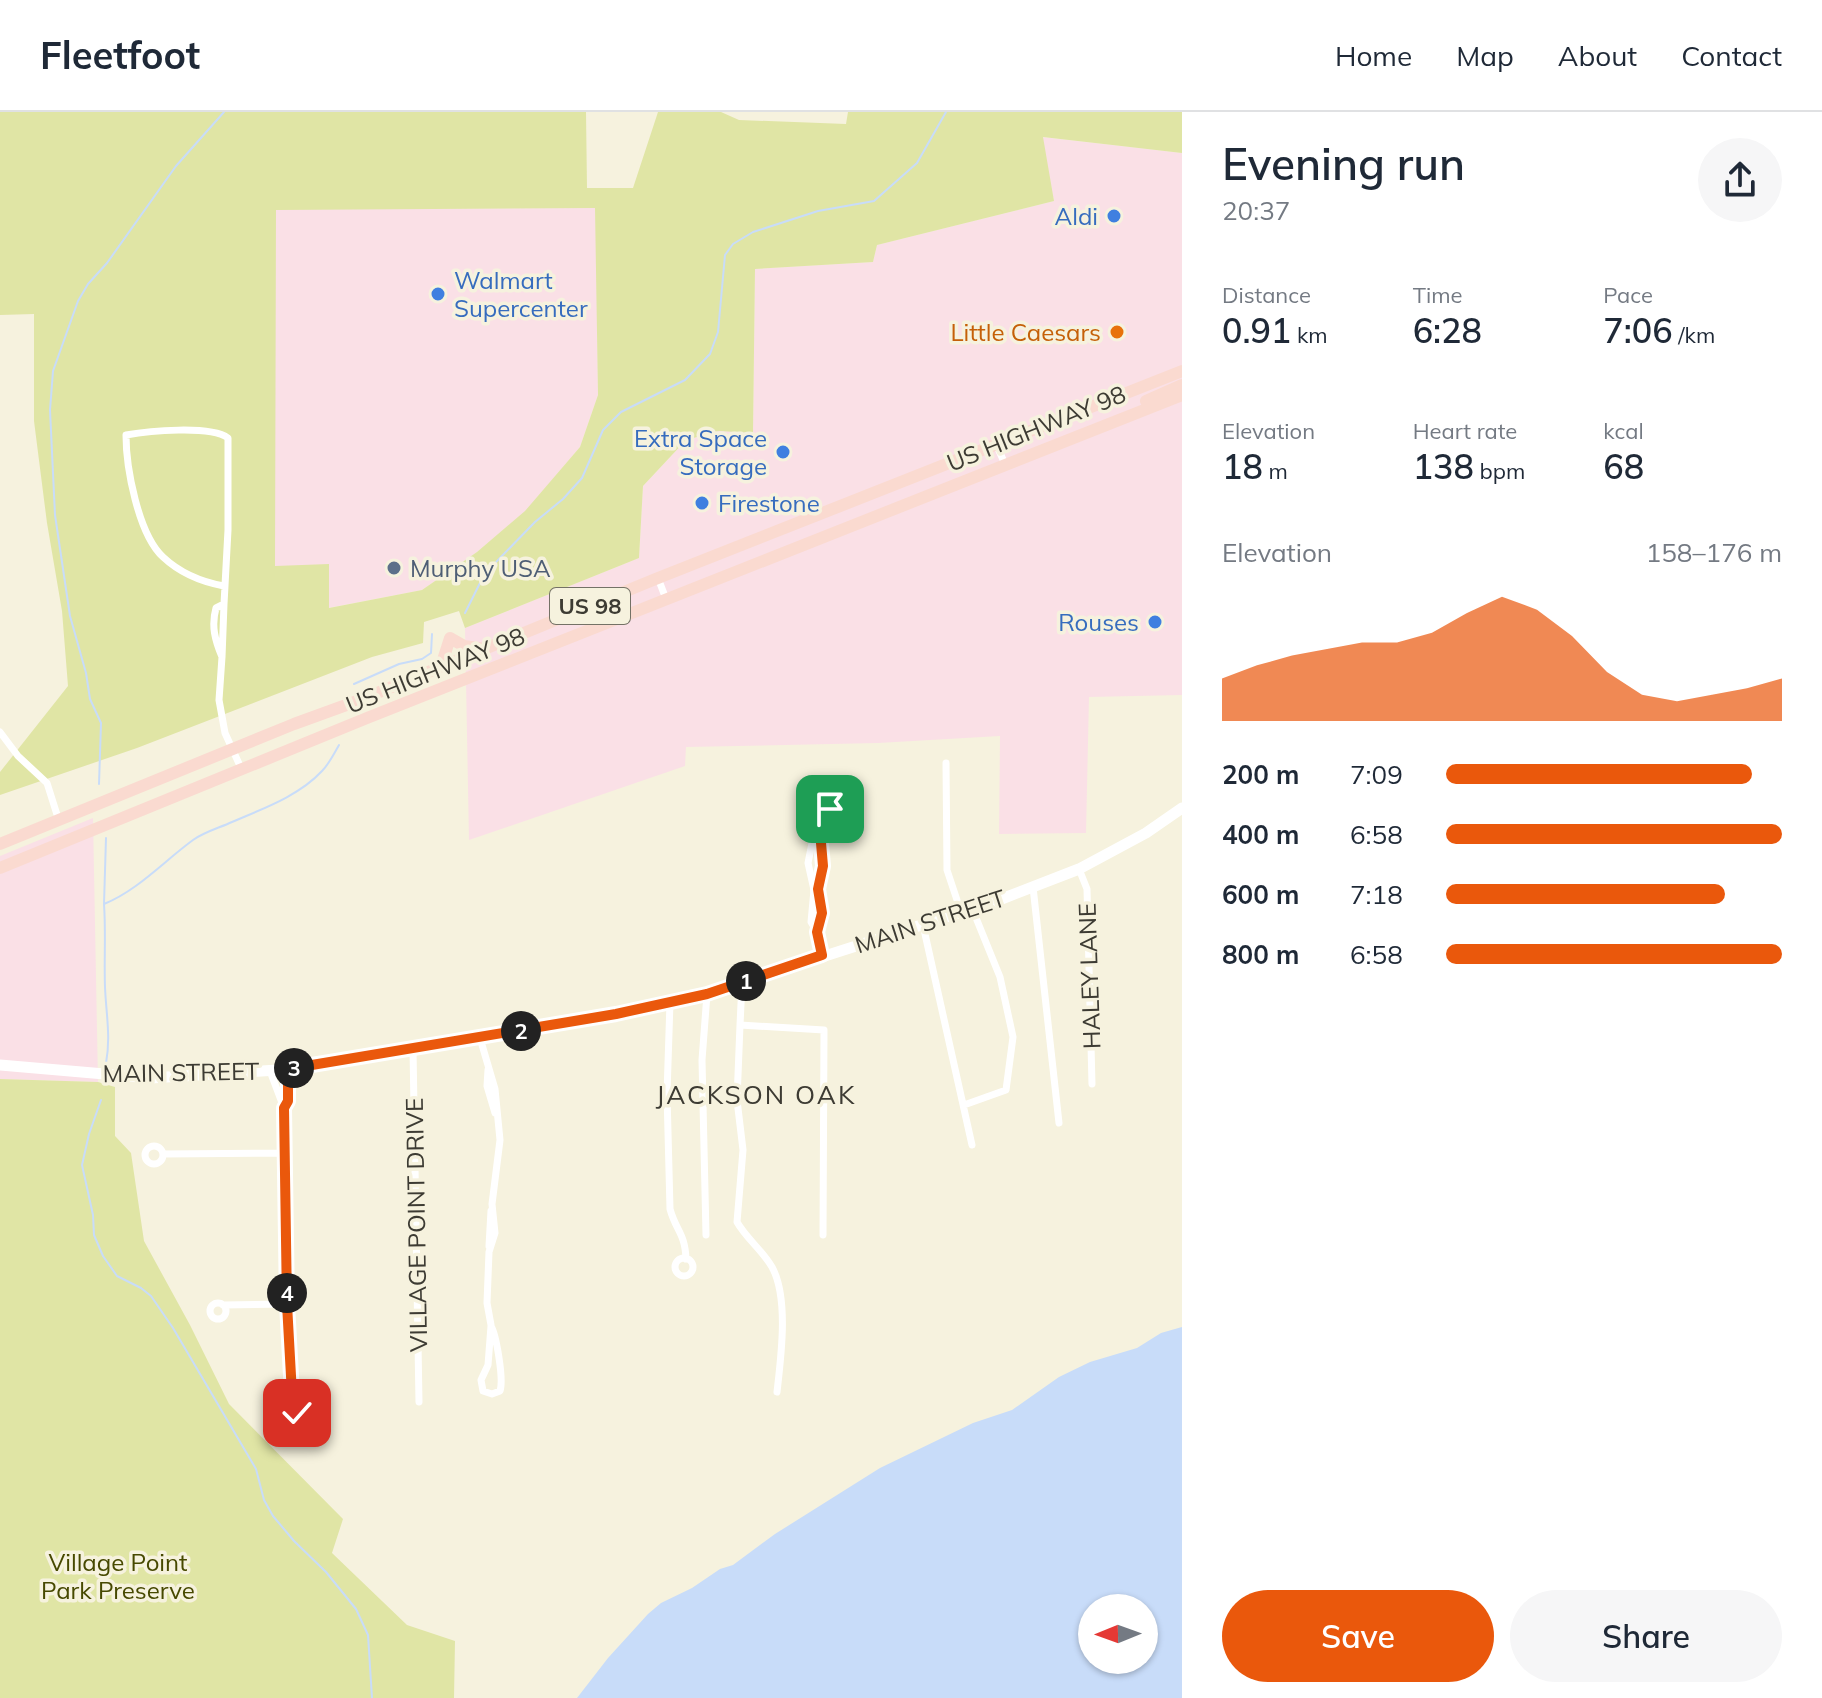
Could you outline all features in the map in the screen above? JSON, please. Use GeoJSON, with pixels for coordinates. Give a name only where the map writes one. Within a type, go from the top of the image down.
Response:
{"type":"FeatureCollection","features":[{"type":"Feature","properties":{"kind":"main road","name":"US HIGHWAY 98"},"geometry":{"type":"LineString","coordinates":[[0,844],[658,578],[1182,371]]}},
{"type":"Feature","properties":{"kind":"main road"},"geometry":{"type":"LineString","coordinates":[[1109,424],[1140,404],[1182,385]]}},
{"type":"Feature","properties":{"kind":"main road","name":"US HIGHWAY 98"},"geometry":{"type":"LineString","coordinates":[[0,868],[241,768],[1182,395]]}},
{"type":"Feature","properties":{"kind":"main road"},"geometry":{"type":"LineString","coordinates":[[436,670],[443,660],[450,638],[464,646],[487,649]]}},
{"type":"Feature","properties":{"kind":"main road","name":"MAIN STREET"},"geometry":{"type":"LineString","coordinates":[[0,1065],[151,1078],[270,1071],[480,1038],[707,994],[923,925],[1079,869],[1146,833],[1182,808]]}},
{"type":"Feature","properties":{"kind":"street"},"geometry":{"type":"LineString","coordinates":[[224,586],[181,570],[161,556],[151,542],[132,487],[126,435],[150,431],[206,431],[228,438],[228,530],[219,700],[225,733],[241,768]]}},
{"type":"Feature","properties":{"kind":"street"},"geometry":{"type":"LineString","coordinates":[[996,444],[1005,464]]}},
{"type":"Feature","properties":{"kind":"street"},"geometry":{"type":"LineString","coordinates":[[658,578],[666,599]]}},
{"type":"Feature","properties":{"kind":"street"},"geometry":{"type":"LineString","coordinates":[[0,732],[18,756],[47,783],[59,821]]}},
{"type":"Feature","properties":{"kind":"street"},"geometry":{"type":"LineString","coordinates":[[946,763],[947,870],[1000,977],[1013,1037],[1006,1090],[964,1105]]}},
{"type":"Feature","properties":{"kind":"street"},"geometry":{"type":"LineString","coordinates":[[816,889],[808,863],[817,843],[830,809],[824,794],[815,791],[809,796],[808,804],[817,843],[823,866],[811,922],[817,932],[822,955]]}},
{"type":"Feature","properties":{"kind":"street"},"geometry":{"type":"LineString","coordinates":[[20,836],[28,856]]}},
{"type":"Feature","properties":{"kind":"street","name":"HALEY LANE"},"geometry":{"type":"LineString","coordinates":[[1079,869],[1087,889],[1092,1084]]}},
{"type":"Feature","properties":{"kind":"street"},"geometry":{"type":"LineString","coordinates":[[1033,887],[1059,1123]]}},
{"type":"Feature","properties":{"kind":"street"},"geometry":{"type":"LineString","coordinates":[[923,925],[972,1145]]}},
{"type":"Feature","properties":{"kind":"street"},"geometry":{"type":"LineString","coordinates":[[742,983],[737,1100],[743,1150],[737,1222],[767,1258],[778,1281],[781,1349],[777,1392]]}},
{"type":"Feature","properties":{"kind":"street"},"geometry":{"type":"LineString","coordinates":[[706,1235],[702,1060],[707,994]]}},
{"type":"Feature","properties":{"kind":"street"},"geometry":{"type":"LineString","coordinates":[[670,1002],[667,1094],[670,1209],[673,1221],[683,1235],[686,1259]]}},
{"type":"Feature","properties":{"kind":"street"},"geometry":{"type":"LineString","coordinates":[[740,1025],[824,1030],[823,1235]]}},
{"type":"Feature","properties":{"kind":"street"},"geometry":{"type":"LineString","coordinates":[[480,1038],[488,1063],[487,1086],[500,1140],[492,1204],[496,1225],[489,1252],[487,1303],[498,1344],[503,1383],[500,1391],[492,1394],[483,1391],[481,1380],[488,1365],[491,1325]]}},
{"type":"Feature","properties":{"kind":"street","name":"VILLAGE POINT DRIVE"},"geometry":{"type":"LineString","coordinates":[[413,1049],[419,1402]]}},
{"type":"Feature","properties":{"kind":"street"},"geometry":{"type":"LineString","coordinates":[[284,1108],[288,1101],[288,1069]]}},
{"type":"Feature","properties":{"kind":"street"},"geometry":{"type":"LineString","coordinates":[[270,1071],[284,1108],[287,1304],[292,1394]]}},
{"type":"Feature","properties":{"kind":"street"},"geometry":{"type":"LineString","coordinates":[[163,1154],[285,1153]]}},
{"type":"Feature","properties":{"kind":"street"},"geometry":{"type":"LineString","coordinates":[[223,1305],[287,1304]]}},
{"type":"Feature","properties":{"kind":"shaded area"},"geometry":{"type":"Polygon","coordinates":[[[1042,137],[1182,153],[1182,695],[1089,697],[1086,833],[999,834],[1000,736],[878,743],[686,747],[685,766],[469,840],[465,628],[639,558],[643,486],[686,440],[719,431],[753,432],[755,269],[873,262],[877,245],[1054,201],[1042,137]]]}},
{"type":"Feature","properties":{"kind":"shaded area"},"geometry":{"type":"Polygon","coordinates":[[[596,208],[598,395],[580,447],[526,511],[477,552],[422,590],[328,608],[275,567],[275,209],[596,208]]]}},
{"type":"Feature","properties":{"kind":"shaded area"},"geometry":{"type":"Polygon","coordinates":[[[93,818],[98,1082],[0,1079],[0,856],[93,818]]]}},
{"type":"Feature","properties":{"kind":"green space"},"geometry":{"type":"Polygon","coordinates":[[[0,112],[586,112],[587,188],[633,188],[658,112],[721,112],[739,120],[846,124],[848,112],[1182,112],[1182,153],[1043,137],[1054,201],[877,245],[873,262],[755,269],[753,433],[719,431],[686,440],[643,486],[639,558],[465,628],[459,611],[424,622],[423,643],[372,657],[137,748],[0,795],[0,772],[68,686],[62,611],[34,421],[34,314],[0,315],[0,112]],[[595,208],[276,210],[275,566],[329,564],[329,608],[422,590],[477,552],[525,511],[580,447],[598,395],[595,208]]]}},
{"type":"Feature","properties":{"kind":"green space","name":"Village Point Park Preserve"},"geometry":{"type":"Polygon","coordinates":[[[0,1079],[98,1082],[115,1087],[115,1136],[131,1153],[144,1241],[229,1404],[343,1519],[332,1553],[407,1625],[455,1641],[454,1698],[0,1698],[0,1079]]]}},
{"type":"Feature","properties":{"kind":"water"},"geometry":{"type":"Polygon","coordinates":[[[1182,1327],[1182,1698],[577,1698],[608,1658],[661,1603],[692,1588],[720,1569],[733,1565],[775,1534],[880,1468],[973,1423],[1012,1410],[1059,1377],[1090,1362],[1137,1348],[1161,1333],[1182,1327]]]}},
{"type":"Feature","properties":{"kind":"waterway"},"geometry":{"type":"LineString","coordinates":[[99,784],[101,723],[90,699],[70,616],[55,515],[50,410],[53,371],[78,301],[88,284],[107,263],[176,166],[224,112]]}},
{"type":"Feature","properties":{"kind":"waterway"},"geometry":{"type":"LineString","coordinates":[[465,613],[480,583],[497,561],[582,478],[603,430],[621,412],[685,380],[710,354],[718,332],[725,255],[733,244],[753,232],[818,211],[874,201],[917,163],[946,112]]}},
{"type":"Feature","properties":{"kind":"waterway"},"geometry":{"type":"LineString","coordinates":[[354,684],[399,664],[422,659],[431,653],[432,634]]}},
{"type":"Feature","properties":{"kind":"waterway"},"geometry":{"type":"LineString","coordinates":[[106,1063],[104,904],[139,883],[197,837],[268,807],[302,788],[325,768],[339,745]]}},
{"type":"Feature","properties":{"kind":"waterway"},"geometry":{"type":"LineString","coordinates":[[104,904],[106,838]]}},
{"type":"Feature","properties":{"kind":"waterway"},"geometry":{"type":"LineString","coordinates":[[101,1100],[82,1165],[94,1235],[103,1256],[117,1276],[151,1296],[256,1469],[264,1500],[273,1516],[356,1609],[368,1635],[372,1698]]}},
{"type":"Feature","properties":{"kind":"place","name":"Aldi"},"geometry":{"type":"Point","coordinates":[1114,216]}},
{"type":"Feature","properties":{"kind":"place","name":"Walmart Supercenter"},"geometry":{"type":"Point","coordinates":[438,294]}},
{"type":"Feature","properties":{"kind":"place","name":"Little Caesars"},"geometry":{"type":"Point","coordinates":[1117,332]}},
{"type":"Feature","properties":{"kind":"place","name":"Extra Space Storage"},"geometry":{"type":"Point","coordinates":[783,452]}},
{"type":"Feature","properties":{"kind":"place","name":"Firestone"},"geometry":{"type":"Point","coordinates":[702,503]}},
{"type":"Feature","properties":{"kind":"place","name":"Murphy USA"},"geometry":{"type":"Point","coordinates":[394,568]}},
{"type":"Feature","properties":{"kind":"place","name":"Rouses"},"geometry":{"type":"Point","coordinates":[1155,622]}},
{"type":"Feature","properties":{"kind":"district","name":"JACKSON OAK"},"geometry":{"type":"Point","coordinates":[756,1094]}},
{"type":"Feature","properties":{"kind":"route"},"geometry":{"type":"LineString","coordinates":[[297,1413],[302,1404],[298,1396],[292,1394],[287,1304],[284,1108],[288,1101],[288,1069],[616,1014],[707,994],[822,955],[817,932],[822,913],[818,889],[823,866],[821,843],[830,809]]}}]}
